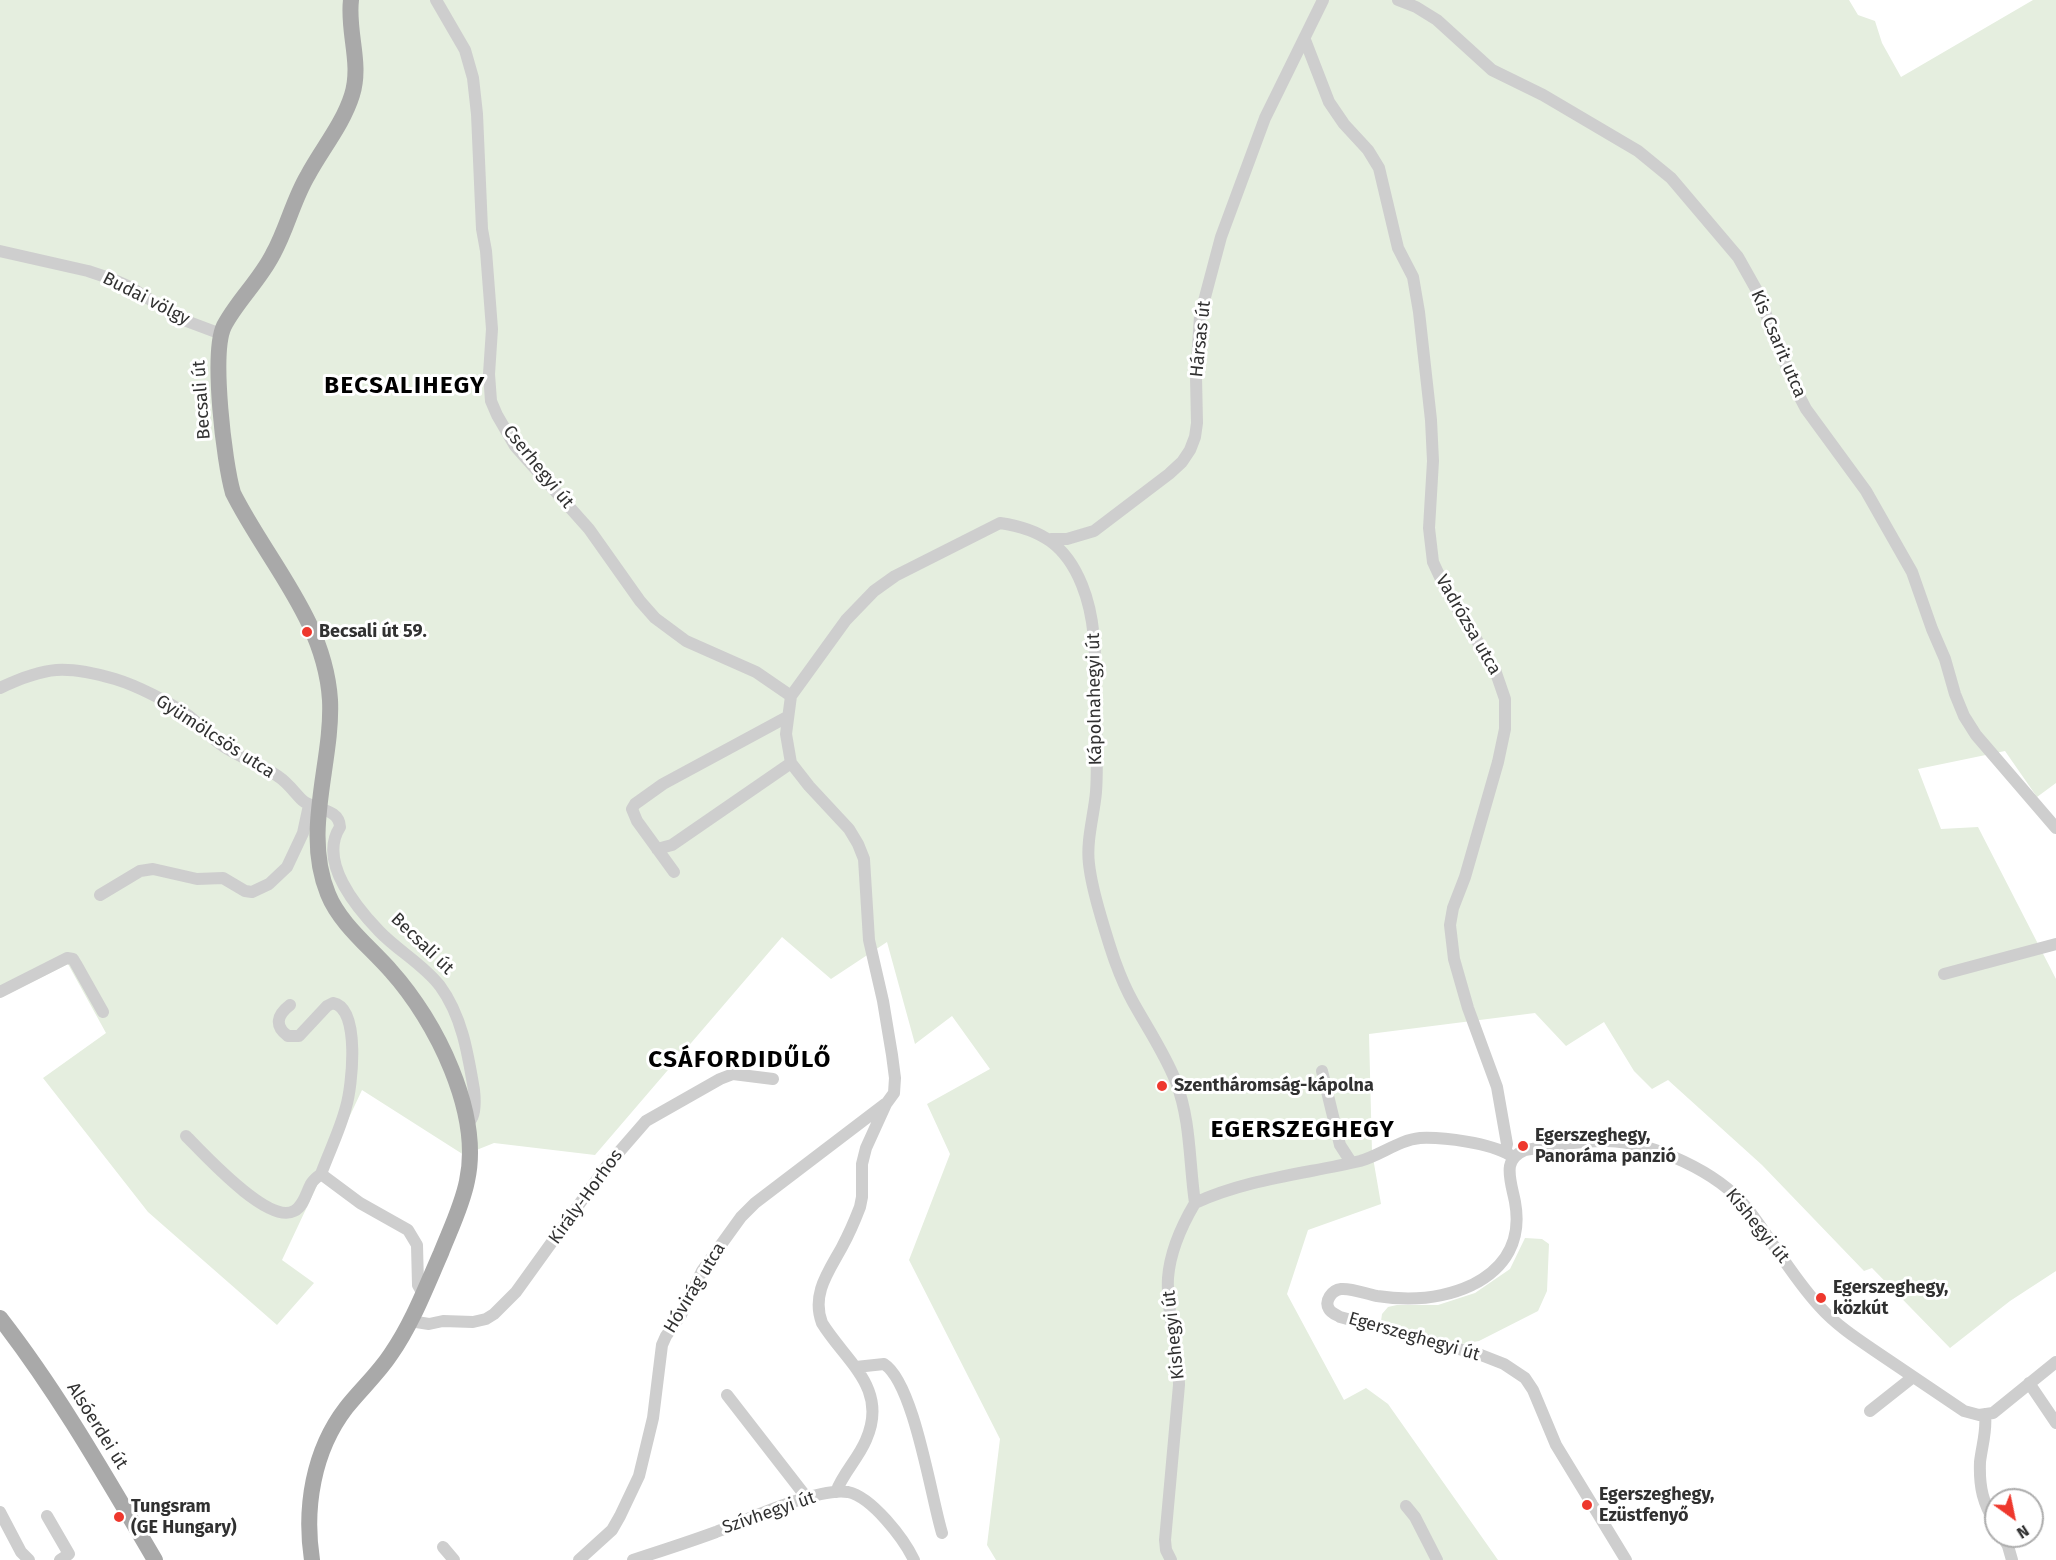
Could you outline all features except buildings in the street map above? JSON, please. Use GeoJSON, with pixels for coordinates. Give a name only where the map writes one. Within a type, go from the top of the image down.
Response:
{"type":"FeatureCollection","features":[{"type":"Feature","properties":{"kind":"main road","name":"Becsali út"},"geometry":{"type":"LineString","coordinates":[[312,1560],[308,1524],[310,1502],[314,1477],[327,1440],[345,1409],[392,1353],[410,1321],[465,1191],[471,1154],[467,1123],[450,1066],[434,1029],[406,989],[335,908],[328,894],[323,877],[314,806],[329,732],[330,699],[327,681],[316,641],[302,610],[280,569],[233,493],[224,445],[218,352],[221,334],[231,315],[268,263],[303,183],[341,120],[350,99],[355,82],[356,66],[350,17],[351,0]]}},
{"type":"Feature","properties":{"kind":"main road","name":"Alsóerdei út"},"geometry":{"type":"LineString","coordinates":[[0,1318],[50,1386],[155,1560]]}},
{"type":"Feature","properties":{"kind":"street","name":"Cserhegyi út"},"geometry":{"type":"LineString","coordinates":[[436,0],[465,50],[473,78],[477,114],[482,229],[492,329],[489,374],[491,401],[496,415],[515,446],[589,529],[640,601],[655,618],[686,641],[756,672],[790,696]]}},
{"type":"Feature","properties":{"kind":"street"},"geometry":{"type":"LineString","coordinates":[[1305,40],[1323,0]]}},
{"type":"Feature","properties":{"kind":"street","name":"Kis Csarit utca"},"geometry":{"type":"LineString","coordinates":[[1398,0],[1416,7],[1437,20],[1492,70],[1543,95],[1638,151],[1671,178],[1738,257],[1756,289],[1795,388],[1806,409],[1866,491],[1912,572],[1945,659],[1955,694],[1970,726],[2056,828]]}},
{"type":"Feature","properties":{"kind":"street","name":"Hársas út"},"geometry":{"type":"LineString","coordinates":[[1051,539],[1074,537],[1094,531],[1169,474],[1182,462],[1190,450],[1196,437],[1196,377],[1200,316],[1212,267],[1265,118],[1288,68],[1305,40]]}},
{"type":"Feature","properties":{"kind":"street","name":"Vadrózsa utca"},"geometry":{"type":"LineString","coordinates":[[1305,40],[1329,102],[1368,150],[1379,168],[1398,248],[1413,278],[1431,420],[1433,461],[1429,528],[1433,562],[1446,590],[1495,670],[1505,699],[1504,729],[1498,762],[1465,877],[1453,908],[1450,925],[1454,959],[1462,989],[1497,1087],[1509,1155]]}},
{"type":"Feature","properties":{"kind":"street","name":"Budai völgy"},"geometry":{"type":"LineString","coordinates":[[0,251],[88,271],[112,279],[130,287],[182,320],[221,334]]}},
{"type":"Feature","properties":{"kind":"street"},"geometry":{"type":"LineString","coordinates":[[836,1492],[840,1481],[866,1440],[872,1419],[872,1398],[856,1367],[822,1323],[818,1299],[828,1270],[860,1207],[863,1156],[886,1104],[894,1093],[895,1078],[883,1001],[869,940],[864,860],[849,829],[791,763],[786,734],[790,696],[857,607],[895,576],[1000,523],[1017,526],[1051,539]]}},
{"type":"Feature","properties":{"kind":"street","name":"Kápolnahegyi út"},"geometry":{"type":"LineString","coordinates":[[1051,539],[1082,582],[1092,616],[1097,789],[1088,863],[1094,894],[1114,962],[1167,1061],[1185,1108],[1195,1203]]}},
{"type":"Feature","properties":{"kind":"street","name":"Gyümölcsös utca"},"geometry":{"type":"LineString","coordinates":[[0,688],[45,670],[63,669],[114,679],[130,685],[189,717],[224,747],[279,777],[314,806]]}},
{"type":"Feature","properties":{"kind":"street"},"geometry":{"type":"LineString","coordinates":[[674,872],[637,822],[632,809],[635,804],[663,784],[787,717]]}},
{"type":"Feature","properties":{"kind":"street"},"geometry":{"type":"LineString","coordinates":[[657,849],[672,845],[791,763]]}},
{"type":"Feature","properties":{"kind":"street"},"geometry":{"type":"LineString","coordinates":[[100,895],[140,871],[153,869],[196,879],[223,878],[245,891],[252,892],[269,884],[287,867],[314,806]]}},
{"type":"Feature","properties":{"kind":"street","name":"Becsali út"},"geometry":{"type":"LineString","coordinates":[[314,806],[332,813],[340,822],[333,850],[340,876],[352,897],[380,932],[423,967],[451,1003],[466,1049],[475,1097],[473,1118],[467,1123]]}},
{"type":"Feature","properties":{"kind":"street"},"geometry":{"type":"LineString","coordinates":[[1944,974],[2056,944]]}},
{"type":"Feature","properties":{"kind":"street"},"geometry":{"type":"LineString","coordinates":[[0,992],[67,958],[73,959],[103,1012]]}},
{"type":"Feature","properties":{"kind":"street"},"geometry":{"type":"LineString","coordinates":[[186,1136],[230,1180],[263,1204],[278,1212],[289,1213],[297,1210],[302,1204],[312,1182],[321,1173],[346,1107],[352,1073],[349,1023],[342,1008],[333,1003],[327,1006],[299,1036],[288,1036],[282,1031],[278,1022],[279,1015],[290,1005]]}},
{"type":"Feature","properties":{"kind":"street"},"geometry":{"type":"LineString","coordinates":[[1322,1071],[1340,1144],[1351,1162]]}},
{"type":"Feature","properties":{"kind":"street","name":"Király-Horhos"},"geometry":{"type":"LineString","coordinates":[[410,1321],[429,1324],[444,1321],[473,1322],[486,1319],[494,1314],[516,1292],[606,1167],[646,1121],[733,1074],[773,1079]]}},
{"type":"Feature","properties":{"kind":"street","name":"Hóvirág utca"},"geometry":{"type":"LineString","coordinates":[[579,1560],[612,1530],[635,1484],[643,1462],[653,1418],[662,1345],[681,1315],[702,1271],[741,1217],[755,1203],[886,1104]]}},
{"type":"Feature","properties":{"kind":"street"},"geometry":{"type":"LineString","coordinates":[[1195,1203],[1240,1186],[1362,1160],[1407,1141],[1420,1138],[1467,1142],[1509,1155]]}},
{"type":"Feature","properties":{"kind":"street","name":"Kishegyi út"},"geometry":{"type":"LineString","coordinates":[[1509,1155],[1525,1150],[1616,1141],[1652,1150],[1714,1178],[1746,1207],[1802,1285],[1827,1315],[1964,1411],[1972,1414],[1985,1414]]}},
{"type":"Feature","properties":{"kind":"street","name":"Egerszeghegyi út"},"geometry":{"type":"LineString","coordinates":[[1509,1155],[1517,1229],[1509,1252],[1491,1272],[1473,1284],[1455,1291],[1409,1299],[1345,1289],[1336,1290],[1330,1295],[1328,1307],[1333,1313],[1346,1319],[1493,1360],[1525,1378],[1533,1390],[1556,1444],[1626,1560]]}},
{"type":"Feature","properties":{"kind":"street"},"geometry":{"type":"LineString","coordinates":[[321,1173],[360,1203],[408,1230],[417,1245],[418,1285],[423,1294]]}},
{"type":"Feature","properties":{"kind":"street","name":"Kishegyi út"},"geometry":{"type":"LineString","coordinates":[[1171,1560],[1166,1550],[1165,1540],[1179,1365],[1168,1292],[1168,1277],[1178,1236],[1195,1203]]}},
{"type":"Feature","properties":{"kind":"street"},"geometry":{"type":"LineString","coordinates":[[1984,1502],[1981,1492],[1980,1462],[1986,1425],[1985,1414],[1999,1409],[2056,1362]]}},
{"type":"Feature","properties":{"kind":"street"},"geometry":{"type":"LineString","coordinates":[[856,1367],[884,1364],[891,1369],[918,1433],[942,1533]]}},
{"type":"Feature","properties":{"kind":"street"},"geometry":{"type":"LineString","coordinates":[[1870,1411],[1914,1377]]}},
{"type":"Feature","properties":{"kind":"street"},"geometry":{"type":"LineString","coordinates":[[2029,1383],[2056,1423]]}},
{"type":"Feature","properties":{"kind":"street"},"geometry":{"type":"LineString","coordinates":[[727,1395],[807,1498]]}},
{"type":"Feature","properties":{"kind":"street","name":"Szívhegyi út"},"geometry":{"type":"LineString","coordinates":[[633,1560],[689,1542],[807,1498],[836,1492],[855,1495],[871,1506],[896,1531],[914,1560]]}},
{"type":"Feature","properties":{"kind":"street"},"geometry":{"type":"LineString","coordinates":[[1406,1506],[1415,1517],[1437,1560]]}},
{"type":"Feature","properties":{"kind":"street"},"geometry":{"type":"LineString","coordinates":[[0,1512],[21,1552],[29,1560]]}},
{"type":"Feature","properties":{"kind":"street"},"geometry":{"type":"LineString","coordinates":[[47,1516],[69,1554],[60,1560]]}},
{"type":"Feature","properties":{"kind":"street"},"geometry":{"type":"LineString","coordinates":[[443,1547],[454,1560]]}},
{"type":"Feature","properties":{"kind":"green space"},"geometry":{"type":"Polygon","coordinates":[[[0,0],[1849,0],[1858,15],[1875,21],[1882,43],[1901,77],[2033,0],[2056,0],[2056,783],[2037,797],[2005,751],[1918,769],[1941,829],[1978,827],[2056,979],[2056,1271],[2010,1301],[1950,1348],[1872,1268],[1864,1271],[1762,1165],[1668,1080],[1652,1089],[1634,1071],[1604,1022],[1566,1046],[1535,1013],[1369,1034],[1372,1152],[1381,1204],[1308,1230],[1287,1294],[1344,1400],[1366,1388],[1388,1404],[1498,1560],[996,1560],[987,1545],[1000,1439],[909,1260],[950,1154],[927,1104],[990,1069],[952,1016],[915,1044],[887,942],[831,979],[782,937],[595,1155],[494,1143],[464,1155],[362,1090],[282,1260],[314,1283],[277,1325],[148,1212],[43,1078],[106,1033],[68,964],[0,998],[0,0]]]}},
{"type":"Feature","properties":{"kind":"green space"},"geometry":{"type":"Polygon","coordinates":[[[1525,1238],[1542,1239],[1549,1244],[1547,1291],[1538,1311],[1479,1341],[1462,1344],[1387,1326],[1381,1321],[1382,1314],[1388,1307],[1438,1305],[1475,1293],[1510,1269],[1525,1238]]]}},
{"type":"Feature","properties":{"kind":"place","name":"Becsali út 59."},"geometry":{"type":"Point","coordinates":[307,632]}},
{"type":"Feature","properties":{"kind":"place","name":"Szentháromság-kápolna"},"geometry":{"type":"Point","coordinates":[1162,1086]}},
{"type":"Feature","properties":{"kind":"place","name":"Egerszeghegy, Panoráma panzió"},"geometry":{"type":"Point","coordinates":[1523,1146]}},
{"type":"Feature","properties":{"kind":"place","name":"Egerszeghegy, közkút"},"geometry":{"type":"Point","coordinates":[1821,1298]}},
{"type":"Feature","properties":{"kind":"place","name":"Egerszeghegy, Ezüstfenyő"},"geometry":{"type":"Point","coordinates":[1587,1505]}},
{"type":"Feature","properties":{"kind":"place","name":"Tungsram (GE Hungary)"},"geometry":{"type":"Point","coordinates":[119,1517]}},
{"type":"Feature","properties":{"kind":"district","name":"BECSALIHEGY"},"geometry":{"type":"Point","coordinates":[405,386]}},
{"type":"Feature","properties":{"kind":"district","name":"CSÁFORDIDŰLŐ"},"geometry":{"type":"Point","coordinates":[740,1060]}},
{"type":"Feature","properties":{"kind":"district","name":"EGERSZEGHEGY"},"geometry":{"type":"Point","coordinates":[1303,1130]}}]}
